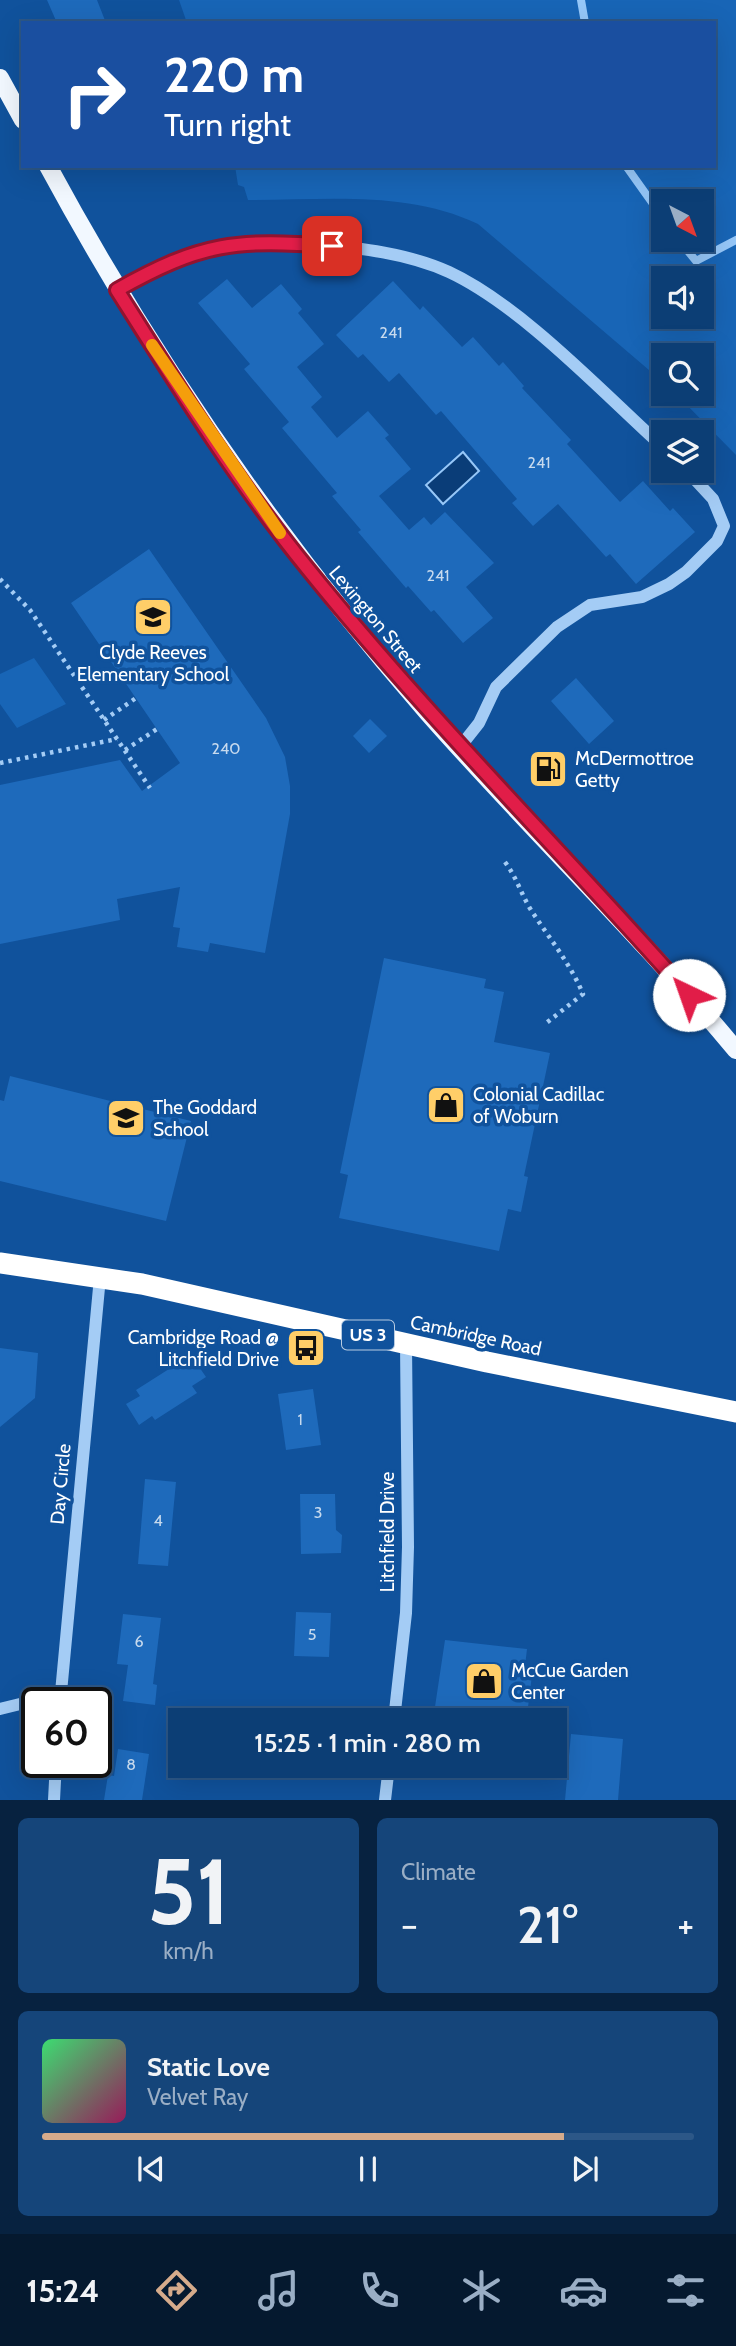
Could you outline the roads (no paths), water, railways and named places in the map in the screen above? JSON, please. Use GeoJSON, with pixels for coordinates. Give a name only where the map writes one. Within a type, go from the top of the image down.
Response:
{"type":"FeatureCollection","features":[{"type":"Feature","properties":{"kind":"highway","name":"Cambridge Road"},"geometry":{"type":"LineString","coordinates":[[0,1263],[100,1277],[207,1298],[406,1344],[736,1412]]}},
{"type":"Feature","properties":{"kind":"main road"},"geometry":{"type":"LineString","coordinates":[[0,78],[21,116]]}},
{"type":"Feature","properties":{"kind":"main road","name":"Lexington Street"},"geometry":{"type":"LineString","coordinates":[[49,168],[117,290],[193,410],[307,568],[460,747],[676,980],[736,1050]]}},
{"type":"Feature","properties":{"kind":"street"},"geometry":{"type":"LineString","coordinates":[[117,290],[188,254],[246,242],[358,247],[417,261],[450,273],[472,285],[526,324],[651,436]]}},
{"type":"Feature","properties":{"kind":"street"},"geometry":{"type":"LineString","coordinates":[[460,747],[480,723],[496,687],[557,626],[590,604],[631,600],[654,593],[686,572],[717,541],[724,526],[718,507],[697,483]]}},
{"type":"Feature","properties":{"kind":"street","name":"Day Circle"},"geometry":{"type":"LineString","coordinates":[[62,1687],[100,1277]]}},
{"type":"Feature","properties":{"kind":"street","name":"Litchfield Drive"},"geometry":{"type":"LineString","coordinates":[[395,1708],[406,1613],[408,1547],[406,1344]]}},
{"type":"Feature","properties":{"kind":"street","name":"Day Circle"},"geometry":{"type":"LineString","coordinates":[[0,1709],[21,1705]]}},
{"type":"Feature","properties":{"kind":"street"},"geometry":{"type":"LineString","coordinates":[[54,1800],[55,1778]]}},
{"type":"Feature","properties":{"kind":"street"},"geometry":{"type":"LineString","coordinates":[[385,1800],[388,1778]]}},
{"type":"Feature","properties":{"kind":"waterway"},"geometry":{"type":"LineString","coordinates":[[581,0],[585,21]]}},
{"type":"Feature","properties":{"kind":"waterway"},"geometry":{"type":"LineString","coordinates":[[627,168],[651,201]]}},
{"type":"Feature","properties":{"kind":"waterway"},"geometry":{"type":"LineString","coordinates":[[714,252],[736,240]]}},
{"type":"Feature","properties":{"kind":"waterway"},"geometry":{"type":"LineString","coordinates":[[689,252],[696,261],[713,252]]}},
{"type":"Feature","properties":{"kind":"place","name":"Clyde Reeves Elementary School"},"geometry":{"type":"Point","coordinates":[153,617]}},
{"type":"Feature","properties":{"kind":"place","name":"McDermottroe Getty"},"geometry":{"type":"Point","coordinates":[548,769]}},
{"type":"Feature","properties":{"kind":"place","name":"Colonial Cadillac of Woburn"},"geometry":{"type":"Point","coordinates":[446,1105]}},
{"type":"Feature","properties":{"kind":"place","name":"The Goddard School"},"geometry":{"type":"Point","coordinates":[126,1118]}},
{"type":"Feature","properties":{"kind":"place","name":"Cambridge Road @ Litchfield Drive"},"geometry":{"type":"Point","coordinates":[306,1348]}},
{"type":"Feature","properties":{"kind":"place","name":"McCue Garden Center"},"geometry":{"type":"Point","coordinates":[484,1681]}}]}
